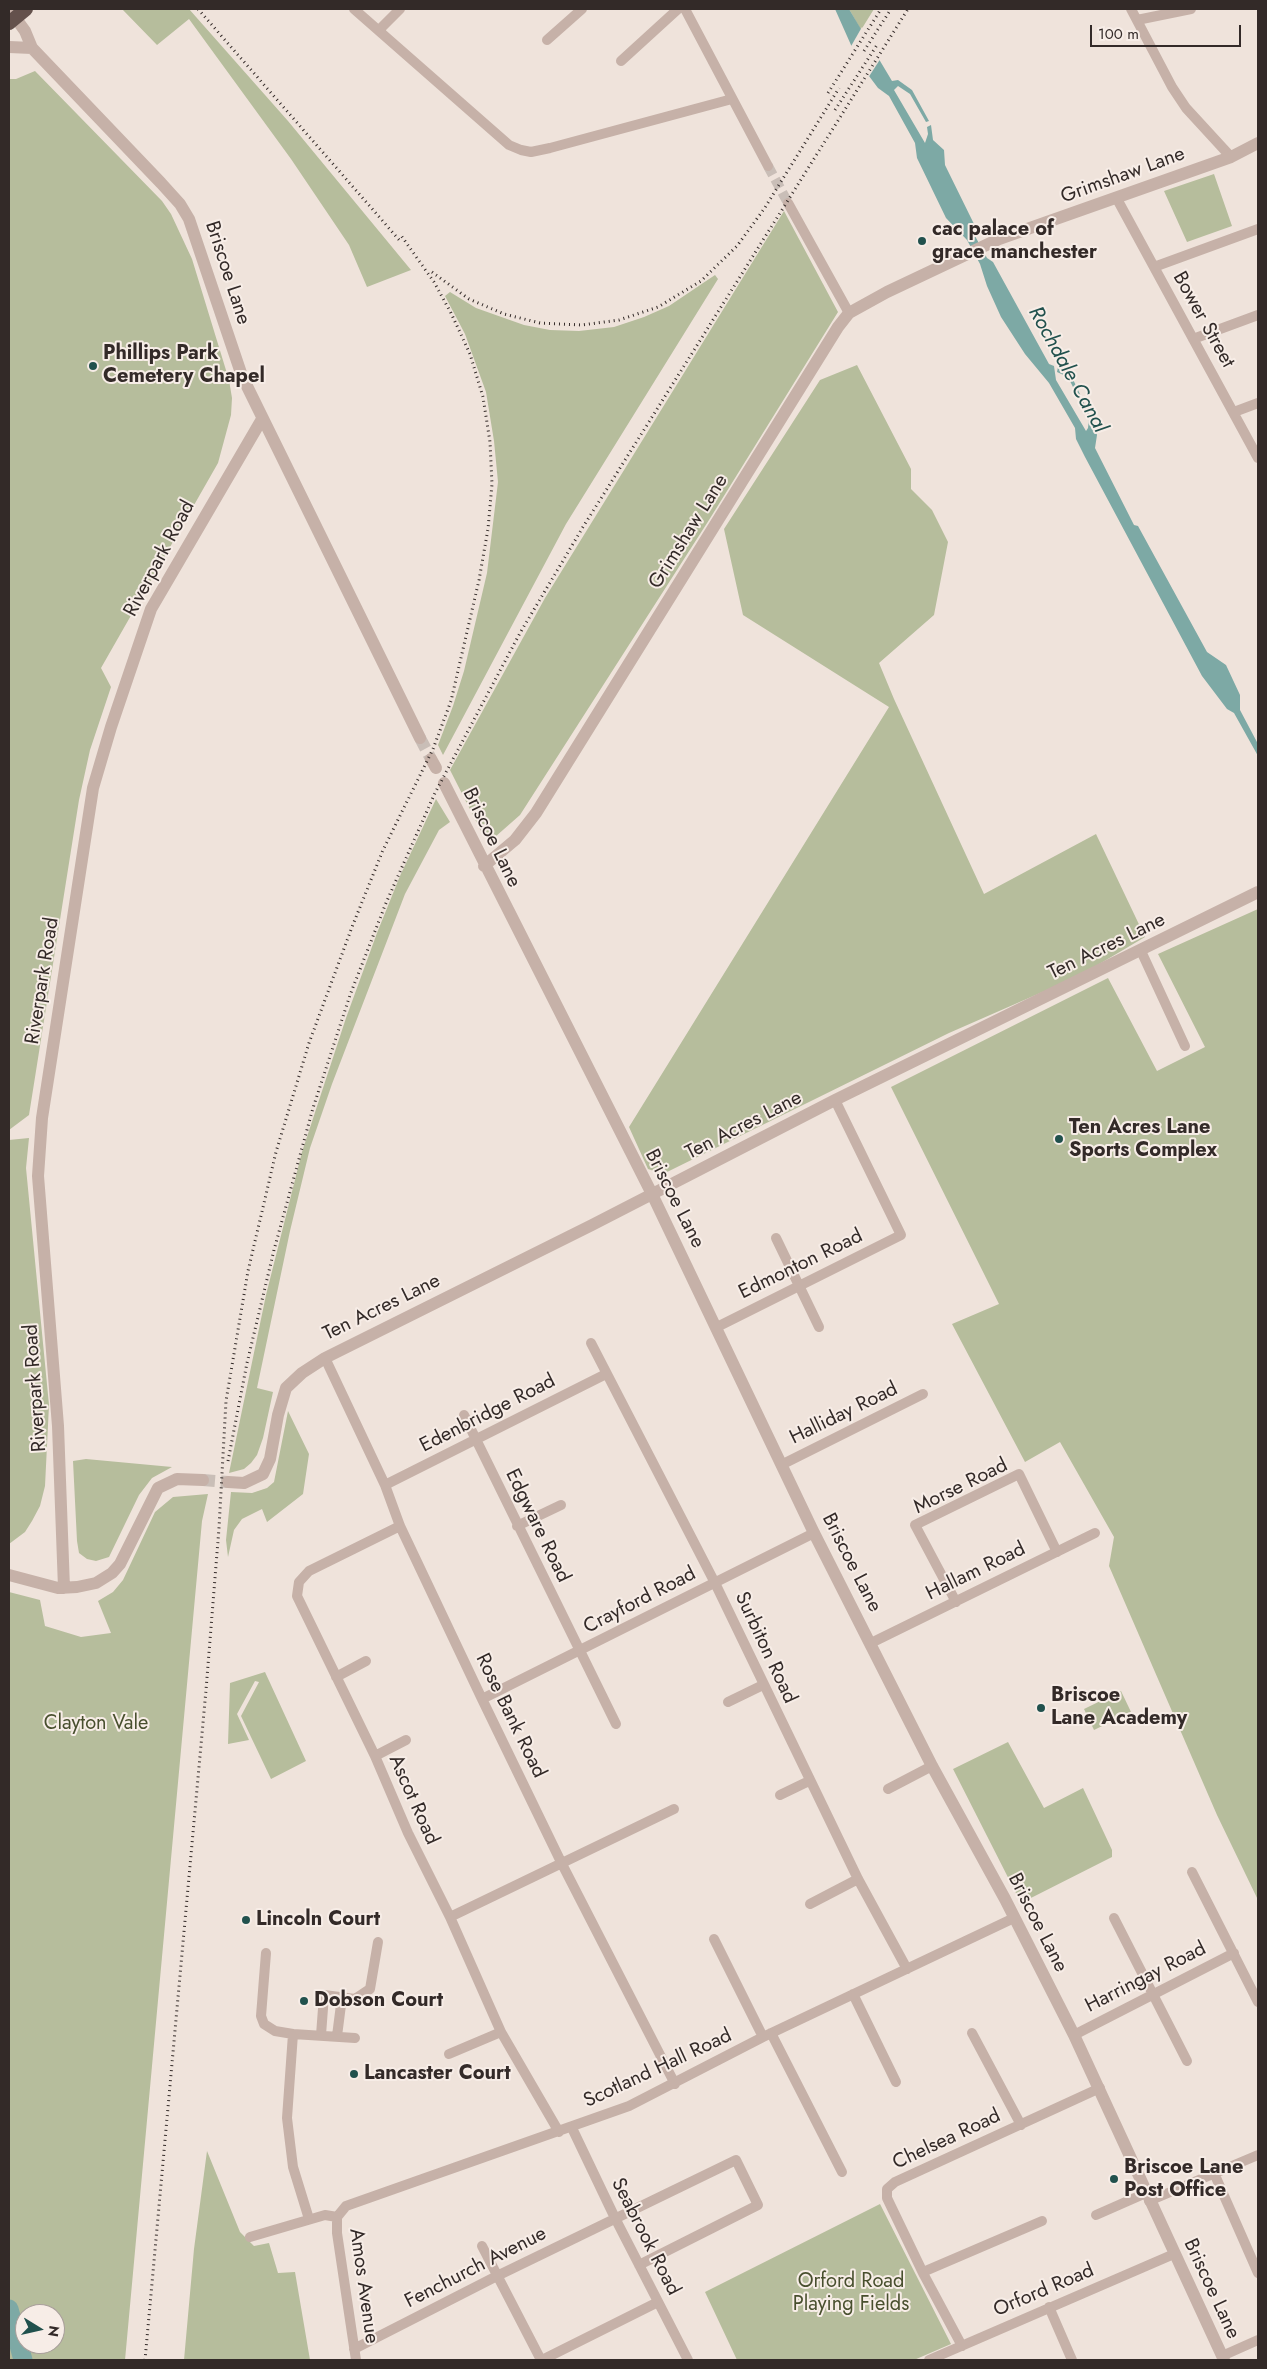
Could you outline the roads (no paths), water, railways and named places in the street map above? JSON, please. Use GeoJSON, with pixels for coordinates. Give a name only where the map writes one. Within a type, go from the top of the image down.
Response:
{"type":"FeatureCollection","features":[{"type":"Feature","properties":{"kind":"highway"},"geometry":{"type":"LineString","coordinates":[[11,17],[26,9]]}},
{"type":"Feature","properties":{"kind":"street"},"geometry":{"type":"LineString","coordinates":[[354,9],[509,145],[521,150],[531,152],[541,150],[732,100]]}},
{"type":"Feature","properties":{"kind":"street"},"geometry":{"type":"LineString","coordinates":[[378,30],[400,9]]}},
{"type":"Feature","properties":{"kind":"street"},"geometry":{"type":"LineString","coordinates":[[621,61],[678,9]]}},
{"type":"Feature","properties":{"kind":"street"},"geometry":{"type":"LineString","coordinates":[[685,9],[768,166]]}},
{"type":"Feature","properties":{"kind":"street"},"geometry":{"type":"LineString","coordinates":[[1131,9],[1172,87],[1186,108],[1231,157]]}},
{"type":"Feature","properties":{"kind":"street"},"geometry":{"type":"LineString","coordinates":[[1137,20],[1191,9]]}},
{"type":"Feature","properties":{"kind":"street"},"geometry":{"type":"LineString","coordinates":[[547,40],[574,11]]}},
{"type":"Feature","properties":{"kind":"street","name":"Briscoe Lane"},"geometry":{"type":"LineString","coordinates":[[11,17],[25,31],[32,48],[180,204],[189,219],[242,376],[420,738]]}},
{"type":"Feature","properties":{"kind":"street"},"geometry":{"type":"LineString","coordinates":[[9,36],[13,47],[32,48]]}},
{"type":"Feature","properties":{"kind":"street","name":"Grimshaw Lane"},"geometry":{"type":"LineString","coordinates":[[484,866],[515,840],[536,813],[838,327],[849,313],[887,292],[999,240],[1231,157],[1258,143]]}},
{"type":"Feature","properties":{"kind":"street","name":"Bower Street"},"geometry":{"type":"LineString","coordinates":[[1117,199],[1258,458]]}},
{"type":"Feature","properties":{"kind":"street"},"geometry":{"type":"LineString","coordinates":[[788,203],[849,313]]}},
{"type":"Feature","properties":{"kind":"street"},"geometry":{"type":"LineString","coordinates":[[1154,267],[1258,229]]}},
{"type":"Feature","properties":{"kind":"street"},"geometry":{"type":"LineString","coordinates":[[1193,339],[1258,315]]}},
{"type":"Feature","properties":{"kind":"street"},"geometry":{"type":"LineString","coordinates":[[1234,412],[1258,403]]}},
{"type":"Feature","properties":{"kind":"street","name":"Riverpark Road"},"geometry":{"type":"LineString","coordinates":[[64,1588],[58,1426],[38,1176],[40,1126],[93,788],[111,727],[152,609],[262,419]]}},
{"type":"Feature","properties":{"kind":"street","name":"Briscoe Lane"},"geometry":{"type":"LineString","coordinates":[[444,783],[484,866],[652,1194],[814,1533],[932,1766],[1014,1918],[1074,2035],[1100,2088],[1147,2197],[1223,2358]]}},
{"type":"Feature","properties":{"kind":"street","name":"Ten Acres Lane"},"geometry":{"type":"LineString","coordinates":[[228,1482],[244,1483],[263,1474],[270,1459],[278,1415],[286,1388],[302,1373],[325,1358],[835,1100],[1258,892]]}},
{"type":"Feature","properties":{"kind":"street"},"geometry":{"type":"LineString","coordinates":[[1141,951],[1185,1046]]}},
{"type":"Feature","properties":{"kind":"street","name":"Edmonton Road"},"geometry":{"type":"LineString","coordinates":[[717,1327],[902,1235],[835,1100]]}},
{"type":"Feature","properties":{"kind":"street"},"geometry":{"type":"LineString","coordinates":[[776,1238],[819,1327]]}},
{"type":"Feature","properties":{"kind":"street","name":"Surbiton Road"},"geometry":{"type":"LineString","coordinates":[[591,1343],[714,1583],[858,1879],[907,1969]]}},
{"type":"Feature","properties":{"kind":"street","name":"Rose Bank Road"},"geometry":{"type":"LineString","coordinates":[[325,1358],[385,1485],[400,1526],[482,1699],[562,1864],[675,2084]]}},
{"type":"Feature","properties":{"kind":"street","name":"Edenbridge Road"},"geometry":{"type":"LineString","coordinates":[[385,1485],[606,1374]]}},
{"type":"Feature","properties":{"kind":"street","name":"Halliday Road"},"geometry":{"type":"LineString","coordinates":[[781,1464],[923,1394]]}},
{"type":"Feature","properties":{"kind":"street","name":"Edgware Road"},"geometry":{"type":"LineString","coordinates":[[464,1416],[616,1724]]}},
{"type":"Feature","properties":{"kind":"street","name":"Morse Road"},"geometry":{"type":"LineString","coordinates":[[956,1602],[915,1525],[1019,1474],[1057,1552]]}},
{"type":"Feature","properties":{"kind":"street"},"geometry":{"type":"LineString","coordinates":[[9,1575],[64,1588],[96,1583],[112,1573],[127,1553],[150,1500],[158,1488],[177,1479],[204,1480]]}},
{"type":"Feature","properties":{"kind":"street"},"geometry":{"type":"LineString","coordinates":[[517,1526],[560,1505]]}},
{"type":"Feature","properties":{"kind":"street","name":"Ascot Road"},"geometry":{"type":"LineString","coordinates":[[400,1526],[309,1571],[299,1582],[297,1596],[374,1756],[408,1833],[450,1917],[501,2032],[559,2132]]}},
{"type":"Feature","properties":{"kind":"street","name":"Crayford Road"},"geometry":{"type":"LineString","coordinates":[[482,1699],[814,1533]]}},
{"type":"Feature","properties":{"kind":"street","name":"Hallam Road"},"geometry":{"type":"LineString","coordinates":[[871,1643],[1095,1533]]}},
{"type":"Feature","properties":{"kind":"street"},"geometry":{"type":"LineString","coordinates":[[336,1677],[366,1661]]}},
{"type":"Feature","properties":{"kind":"street"},"geometry":{"type":"LineString","coordinates":[[728,1702],[763,1685]]}},
{"type":"Feature","properties":{"kind":"street"},"geometry":{"type":"LineString","coordinates":[[374,1756],[406,1740]]}},
{"type":"Feature","properties":{"kind":"street"},"geometry":{"type":"LineString","coordinates":[[888,1789],[932,1766]]}},
{"type":"Feature","properties":{"kind":"street"},"geometry":{"type":"LineString","coordinates":[[780,1795],[809,1781]]}},
{"type":"Feature","properties":{"kind":"street"},"geometry":{"type":"LineString","coordinates":[[450,1917],[674,1809]]}},
{"type":"Feature","properties":{"kind":"street"},"geometry":{"type":"LineString","coordinates":[[1192,1872],[1258,2002]]}},
{"type":"Feature","properties":{"kind":"street"},"geometry":{"type":"LineString","coordinates":[[810,1904],[858,1879]]}},
{"type":"Feature","properties":{"kind":"street","name":"Scotland Hall Road"},"geometry":{"type":"LineString","coordinates":[[337,2217],[346,2206],[572,2128],[629,2106],[767,2035],[1014,1918]]}},
{"type":"Feature","properties":{"kind":"street"},"geometry":{"type":"LineString","coordinates":[[1114,1918],[1186,2061]]}},
{"type":"Feature","properties":{"kind":"street"},"geometry":{"type":"LineString","coordinates":[[714,1939],[842,2172]]}},
{"type":"Feature","properties":{"kind":"street"},"geometry":{"type":"LineString","coordinates":[[321,2035],[324,1995],[356,1999],[370,1989],[378,1942]]}},
{"type":"Feature","properties":{"kind":"street"},"geometry":{"type":"LineString","coordinates":[[266,1953],[261,2016],[264,2024],[276,2030],[293,2034],[355,2038]]}},
{"type":"Feature","properties":{"kind":"street","name":"Harringay Road"},"geometry":{"type":"LineString","coordinates":[[1074,2035],[1234,1953]]}},
{"type":"Feature","properties":{"kind":"street"},"geometry":{"type":"LineString","coordinates":[[852,1994],[896,2082]]}},
{"type":"Feature","properties":{"kind":"street"},"geometry":{"type":"LineString","coordinates":[[338,2036],[342,1997]]}},
{"type":"Feature","properties":{"kind":"street"},"geometry":{"type":"LineString","coordinates":[[449,2054],[501,2032]]}},
{"type":"Feature","properties":{"kind":"street"},"geometry":{"type":"LineString","coordinates":[[972,2033],[1022,2125]]}},
{"type":"Feature","properties":{"kind":"street"},"geometry":{"type":"LineString","coordinates":[[293,2034],[287,2118],[293,2167],[309,2219]]}},
{"type":"Feature","properties":{"kind":"street","name":"Chelsea Road"},"geometry":{"type":"LineString","coordinates":[[962,2346],[887,2198],[888,2189],[895,2182],[1100,2088]]}},
{"type":"Feature","properties":{"kind":"street","name":"Seabrook Road"},"geometry":{"type":"LineString","coordinates":[[572,2128],[615,2218],[688,2360]]}},
{"type":"Feature","properties":{"kind":"street"},"geometry":{"type":"LineString","coordinates":[[1096,2215],[1214,2173],[1258,2155]]}},
{"type":"Feature","properties":{"kind":"street","name":"Fenchurch Avenue"},"geometry":{"type":"LineString","coordinates":[[354,2350],[497,2276],[736,2160],[758,2205],[639,2266]]}},
{"type":"Feature","properties":{"kind":"street"},"geometry":{"type":"LineString","coordinates":[[1214,2173],[1258,2274]]}},
{"type":"Feature","properties":{"kind":"street"},"geometry":{"type":"LineString","coordinates":[[250,2237],[324,2215],[337,2217]]}},
{"type":"Feature","properties":{"kind":"street","name":"Amos Avenue"},"geometry":{"type":"LineString","coordinates":[[337,2217],[337,2233],[356,2360]]}},
{"type":"Feature","properties":{"kind":"street"},"geometry":{"type":"LineString","coordinates":[[923,2272],[1042,2221]]}},
{"type":"Feature","properties":{"kind":"street"},"geometry":{"type":"LineString","coordinates":[[482,2246],[541,2360],[658,2302]]}},
{"type":"Feature","properties":{"kind":"street","name":"Orford Road"},"geometry":{"type":"LineString","coordinates":[[929,2360],[1174,2254]]}},
{"type":"Feature","properties":{"kind":"street"},"geometry":{"type":"LineString","coordinates":[[1049,2307],[1072,2360]]}},
{"type":"Feature","properties":{"kind":"street"},"geometry":{"type":"LineString","coordinates":[[1223,2358],[1258,2340]]}},
{"type":"Feature","properties":{"kind":"water"},"geometry":{"type":"Polygon","coordinates":[[[835,9],[849,9],[892,81],[898,80],[912,90],[929,121],[926,122],[910,94],[898,86],[894,90],[925,143],[928,134],[927,127],[931,125],[933,140],[944,150],[945,165],[974,224],[975,236],[987,258],[993,262],[1049,364],[1054,366],[1056,380],[1086,431],[1089,419],[1068,377],[1057,372],[1058,367],[1070,373],[1094,424],[1097,435],[1095,448],[1134,525],[1138,526],[1207,652],[1226,665],[1240,695],[1240,710],[1258,744],[1258,756],[1234,713],[1227,709],[1202,676],[1085,457],[1076,439],[1075,428],[1049,383],[1025,354],[1001,317],[987,286],[980,264],[967,240],[946,218],[917,158],[915,143],[889,96],[878,88],[869,76],[851,45],[835,9]]]}},
{"type":"Feature","properties":{"kind":"waterway"},"geometry":{"type":"LineString","coordinates":[[9,2309],[23,2360]]}},
{"type":"Feature","properties":{"kind":"tunnel"},"geometry":{"type":"LineString","coordinates":[[768,166],[788,203]]}},
{"type":"Feature","properties":{"kind":"tunnel"},"geometry":{"type":"LineString","coordinates":[[420,738],[431,759]]}},
{"type":"Feature","properties":{"kind":"tunnel"},"geometry":{"type":"LineString","coordinates":[[203,1480],[228,1482]]}},
{"type":"Feature","properties":{"kind":"railway"},"geometry":{"type":"LineString","coordinates":[[198,9],[401,242]]}},
{"type":"Feature","properties":{"kind":"railway"},"geometry":{"type":"LineString","coordinates":[[828,93],[881,9]]}},
{"type":"Feature","properties":{"kind":"railway"},"geometry":{"type":"LineString","coordinates":[[864,51],[891,9]]}},
{"type":"Feature","properties":{"kind":"railway"},"geometry":{"type":"LineString","coordinates":[[228,1461],[247,1363],[274,1250],[313,1108],[350,995],[386,903],[435,793],[520,633],[583,527],[908,9]]}},
{"type":"Feature","properties":{"kind":"railway"},"geometry":{"type":"LineString","coordinates":[[835,110],[877,45]]}},
{"type":"Feature","properties":{"kind":"railway"},"geometry":{"type":"LineString","coordinates":[[432,272],[469,299],[504,314],[540,323],[582,325],[619,320],[658,307],[701,281],[737,246],[764,209],[839,88]]}},
{"type":"Feature","properties":{"kind":"railway"},"geometry":{"type":"LineString","coordinates":[[145,2360],[206,1690],[219,1528],[226,1401],[248,1271],[276,1152],[309,1043],[383,850],[433,749],[451,701],[479,580],[488,529],[492,484],[490,442],[483,397],[470,354],[451,313],[434,282],[400,234]]}},
{"type":"Feature","properties":{"kind":"place","name":"cac palace of grace manchester"},"geometry":{"type":"Point","coordinates":[922,241]}},
{"type":"Feature","properties":{"kind":"place","name":"Phillips Park Cemetery Chapel"},"geometry":{"type":"Point","coordinates":[93,366]}},
{"type":"Feature","properties":{"kind":"place","name":"Ten Acres Lane Sports Complex"},"geometry":{"type":"Point","coordinates":[1059,1139]}},
{"type":"Feature","properties":{"kind":"place","name":"Briscoe Lane Academy"},"geometry":{"type":"Point","coordinates":[1041,1708]}},
{"type":"Feature","properties":{"kind":"place","name":"Lincoln Court"},"geometry":{"type":"Point","coordinates":[246,1920]}},
{"type":"Feature","properties":{"kind":"place","name":"Dobson Court"},"geometry":{"type":"Point","coordinates":[304,2001]}},
{"type":"Feature","properties":{"kind":"place","name":"Lancaster Court"},"geometry":{"type":"Point","coordinates":[354,2074]}},
{"type":"Feature","properties":{"kind":"place","name":"Briscoe Lane Post Office"},"geometry":{"type":"Point","coordinates":[1114,2179]}},
{"type":"Feature","properties":{"kind":"water label","name":"Rochdale Canal"},"geometry":{"type":"Point","coordinates":[1067,370]}},
{"type":"Feature","properties":{"kind":"park label","name":"Clayton Vale"},"geometry":{"type":"Point","coordinates":[96,1724]}},
{"type":"Feature","properties":{"kind":"park label","name":"Orford Road Playing Fields"},"geometry":{"type":"Point","coordinates":[851,2294]}}]}
